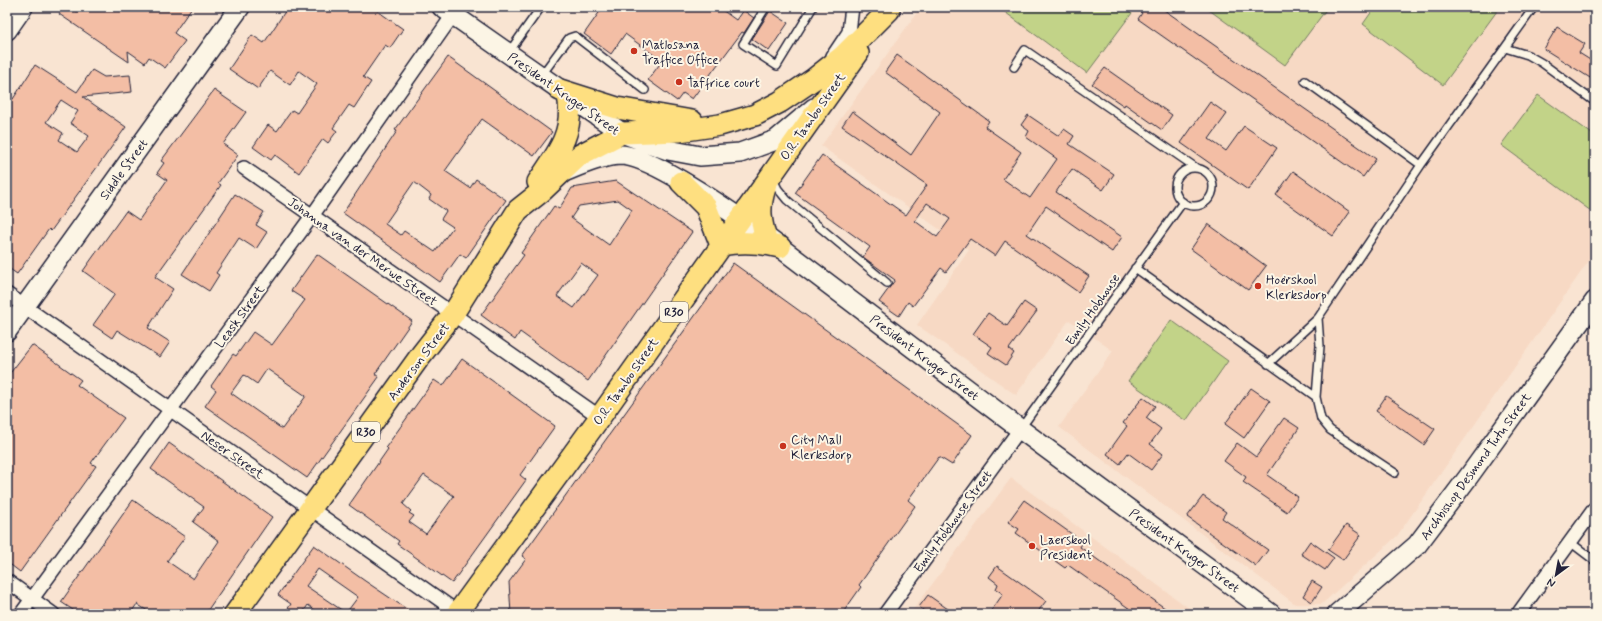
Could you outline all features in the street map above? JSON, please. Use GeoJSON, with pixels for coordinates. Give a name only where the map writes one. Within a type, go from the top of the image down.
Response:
{"type":"FeatureCollection","features":[{"type":"Feature","properties":{"kind":"main road","name":"O.R. Tambo Street"},"geometry":{"type":"LineString","coordinates":[[622,133],[679,131],[720,125],[755,115],[780,102],[814,79],[843,56],[890,8]]}},
{"type":"Feature","properties":{"kind":"main road","name":"O.R. Tambo Street"},"geometry":{"type":"LineString","coordinates":[[458,614],[600,417],[890,8]]}},
{"type":"Feature","properties":{"kind":"main road"},"geometry":{"type":"LineString","coordinates":[[564,93],[617,108],[720,125]]}},
{"type":"Feature","properties":{"kind":"main road"},"geometry":{"type":"LineString","coordinates":[[518,210],[556,156],[568,133],[570,107],[564,93]]}},
{"type":"Feature","properties":{"kind":"main road","name":"Anderson Street"},"geometry":{"type":"LineString","coordinates":[[235,614],[421,355],[453,314],[518,210],[580,155],[622,133]]}},
{"type":"Feature","properties":{"kind":"main road"},"geometry":{"type":"LineString","coordinates":[[681,182],[706,207],[721,245],[738,242],[772,242],[760,219],[760,205],[769,177]]}},
{"type":"Feature","properties":{"kind":"street"},"geometry":{"type":"LineString","coordinates":[[7,30],[23,7]]}},
{"type":"Feature","properties":{"kind":"street","name":"Siddle Street"},"geometry":{"type":"LineString","coordinates":[[7,331],[240,7]]}},
{"type":"Feature","properties":{"kind":"street"},"geometry":{"type":"LineString","coordinates":[[814,79],[848,32],[852,7]]}},
{"type":"Feature","properties":{"kind":"street","name":"President Kruger Street"},"geometry":{"type":"LineString","coordinates":[[447,11],[622,133],[674,151],[700,156],[740,153],[776,140],[824,100]]}},
{"type":"Feature","properties":{"kind":"street","name":"Leask Street"},"geometry":{"type":"LineString","coordinates":[[21,614],[312,216],[447,11]]}},
{"type":"Feature","properties":{"kind":"street","name":"President Kruger Street"},"geometry":{"type":"LineString","coordinates":[[559,174],[592,162],[618,155],[630,156],[645,161],[740,218],[1020,429],[1271,614]]}},
{"type":"Feature","properties":{"kind":"street","name":"Johanna van der Merwe Street"},"geometry":{"type":"LineString","coordinates":[[244,168],[600,417]]}},
{"type":"Feature","properties":{"kind":"street","name":"Neser Street"},"geometry":{"type":"LineString","coordinates":[[7,294],[458,614]]}},
{"type":"Feature","properties":{"kind":"street","name":"Archbishop Desmond Tutu Street"},"geometry":{"type":"LineString","coordinates":[[1337,614],[1417,545],[1469,476],[1595,301]]}},
{"type":"Feature","properties":{"kind":"street","name":"Emily Hobhouse Street"},"geometry":{"type":"LineString","coordinates":[[885,614],[1020,429]]}},
{"type":"Feature","properties":{"kind":"street"},"geometry":{"type":"LineString","coordinates":[[1518,614],[1595,508]]}},
{"type":"Feature","properties":{"kind":"street"},"geometry":{"type":"LineString","coordinates":[[7,581],[53,614]]}},
{"type":"Feature","properties":{"kind":"lane"},"geometry":{"type":"LineString","coordinates":[[507,54],[540,7]]}},
{"type":"Feature","properties":{"kind":"lane"},"geometry":{"type":"LineString","coordinates":[[766,7],[743,44],[777,66],[813,7]]}},
{"type":"Feature","properties":{"kind":"lane"},"geometry":{"type":"LineString","coordinates":[[1268,364],[1318,318],[1421,165],[1534,7]]}},
{"type":"Feature","properties":{"kind":"lane"},"geometry":{"type":"LineString","coordinates":[[540,76],[569,38],[576,36],[645,90]]}},
{"type":"Feature","properties":{"kind":"lane"},"geometry":{"type":"LineString","coordinates":[[1505,48],[1528,55],[1542,63],[1595,102]]}},
{"type":"Feature","properties":{"kind":"lane"},"geometry":{"type":"LineString","coordinates":[[1014,67],[1025,50],[1195,167],[1203,169],[1210,175],[1213,182],[1214,191],[1204,204],[1196,206],[1183,202],[1177,196],[1175,183],[1182,172],[1195,167]]}},
{"type":"Feature","properties":{"kind":"lane"},"geometry":{"type":"LineString","coordinates":[[1305,81],[1421,165]]}},
{"type":"Feature","properties":{"kind":"lane"},"geometry":{"type":"LineString","coordinates":[[769,177],[787,200],[887,283]]}},
{"type":"Feature","properties":{"kind":"lane","name":"Emily Hobhouse"},"geometry":{"type":"LineString","coordinates":[[1020,429],[1183,202]]}},
{"type":"Feature","properties":{"kind":"lane"},"geometry":{"type":"LineString","coordinates":[[1135,268],[1316,397]]}},
{"type":"Feature","properties":{"kind":"lane"},"geometry":{"type":"LineString","coordinates":[[1318,318],[1320,346],[1316,397],[1321,419],[1330,430],[1395,473]]}},
{"type":"Feature","properties":{"kind":"lane"},"geometry":{"type":"LineString","coordinates":[[1570,542],[1595,561]]}},
{"type":"Feature","properties":{"kind":"shaded area","name":"Hoërskool Klerksdorp"},"geometry":{"type":"Polygon","coordinates":[[[921,7],[1595,7],[1595,252],[1397,536],[1322,604],[1295,604],[1059,427],[1113,351],[1069,320],[1016,395],[917,325],[969,250],[821,146],[921,7]]]}},
{"type":"Feature","properties":{"kind":"shaded area","name":"Laerskool President"},"geometry":{"type":"Polygon","coordinates":[[[1011,478],[1197,614],[910,614],[1011,478]]]}},
{"type":"Feature","properties":{"kind":"green space"},"geometry":{"type":"Polygon","coordinates":[[[998,7],[1123,7],[1132,13],[1087,73],[998,7]]]}},
{"type":"Feature","properties":{"kind":"green space"},"geometry":{"type":"Polygon","coordinates":[[[1205,7],[1328,7],[1285,65],[1205,7]]]}},
{"type":"Feature","properties":{"kind":"green space"},"geometry":{"type":"Polygon","coordinates":[[[1375,7],[1500,7],[1443,85],[1363,24],[1375,7]]]}},
{"type":"Feature","properties":{"kind":"green space"},"geometry":{"type":"Polygon","coordinates":[[[1538,95],[1595,136],[1595,214],[1501,145],[1538,95]]]}},
{"type":"Feature","properties":{"kind":"green space"},"geometry":{"type":"Polygon","coordinates":[[[1171,320],[1228,361],[1186,421],[1128,381],[1171,320]]]}},
{"type":"Feature","properties":{"kind":"building"},"geometry":{"type":"Polygon","coordinates":[[[64,7],[70,7],[77,12],[81,7],[192,7],[174,33],[185,41],[165,68],[149,57],[145,63],[128,51],[129,62],[59,14],[64,7]]]}},
{"type":"Feature","properties":{"kind":"building"},"geometry":{"type":"Polygon","coordinates":[[[288,7],[372,7],[403,29],[390,48],[385,45],[363,77],[371,82],[354,108],[349,105],[333,128],[337,131],[328,143],[323,139],[299,173],[275,155],[271,160],[253,147],[268,125],[277,131],[292,110],[297,113],[317,84],[299,71],[290,85],[270,71],[258,89],[229,69],[252,35],[264,43],[288,7]]]}},
{"type":"Feature","properties":{"kind":"building"},"geometry":{"type":"Polygon","coordinates":[[[603,7],[718,7],[736,20],[743,10],[754,18],[692,99],[683,93],[677,101],[648,80],[662,61],[625,34],[611,54],[584,34],[603,7]]]}},
{"type":"Feature","properties":{"kind":"building"},"geometry":{"type":"Polygon","coordinates":[[[1133,7],[1160,7],[1376,159],[1363,177],[1138,19],[1142,13],[1133,7]]]}},
{"type":"Feature","properties":{"kind":"building"},"geometry":{"type":"Polygon","coordinates":[[[770,11],[788,23],[769,51],[752,39],[770,11]]]}},
{"type":"Feature","properties":{"kind":"building"},"geometry":{"type":"Polygon","coordinates":[[[1557,27],[1585,44],[1579,53],[1595,63],[1595,81],[1544,49],[1557,27]]]}},
{"type":"Feature","properties":{"kind":"building"},"geometry":{"type":"Polygon","coordinates":[[[897,55],[989,121],[985,127],[1021,152],[1003,179],[1030,198],[1057,159],[1026,137],[1029,131],[1021,125],[1028,115],[1059,136],[1064,129],[1074,136],[1069,144],[1114,174],[1103,190],[1072,169],[1056,192],[1122,237],[1112,252],[1046,206],[1027,234],[1089,276],[1078,292],[1005,241],[995,256],[970,239],[946,272],[941,268],[913,306],[908,302],[899,316],[879,302],[895,280],[863,257],[870,247],[795,193],[822,155],[906,215],[927,185],[842,126],[852,111],[911,155],[940,112],[885,72],[897,55]],[[927,203],[915,221],[937,237],[950,219],[927,203]]]}},
{"type":"Feature","properties":{"kind":"building"},"geometry":{"type":"Polygon","coordinates":[[[448,57],[552,132],[534,156],[482,119],[445,171],[470,188],[476,179],[506,200],[466,258],[460,254],[440,282],[343,213],[397,131],[395,130],[448,57]],[[414,182],[385,224],[401,235],[404,231],[435,252],[453,227],[441,219],[446,211],[429,199],[431,195],[414,182]]]}},
{"type":"Feature","properties":{"kind":"building"},"geometry":{"type":"Polygon","coordinates":[[[35,65],[77,92],[92,70],[104,77],[130,75],[132,92],[83,97],[126,127],[51,231],[49,229],[17,274],[7,267],[7,95],[13,99],[35,65]],[[61,100],[46,122],[63,133],[59,140],[77,152],[89,136],[70,123],[78,111],[61,100]]]}},
{"type":"Feature","properties":{"kind":"building"},"geometry":{"type":"Polygon","coordinates":[[[1105,68],[1172,115],[1162,130],[1125,104],[1124,106],[1092,84],[1105,68]]]}},
{"type":"Feature","properties":{"kind":"building"},"geometry":{"type":"Polygon","coordinates":[[[214,90],[246,112],[223,144],[238,155],[218,183],[221,185],[155,277],[173,289],[148,328],[170,342],[160,357],[117,330],[112,338],[93,325],[115,294],[83,271],[126,211],[139,220],[167,180],[157,173],[164,163],[161,161],[214,90]]]}},
{"type":"Feature","properties":{"kind":"building"},"geometry":{"type":"Polygon","coordinates":[[[1210,102],[1227,114],[1209,139],[1226,151],[1244,126],[1277,148],[1248,190],[1181,143],[1210,102]]]}},
{"type":"Feature","properties":{"kind":"building"},"geometry":{"type":"Polygon","coordinates":[[[1293,171],[1350,212],[1333,236],[1276,195],[1293,171]]]}},
{"type":"Feature","properties":{"kind":"building"},"geometry":{"type":"Polygon","coordinates":[[[616,181],[692,232],[588,381],[520,332],[515,340],[481,315],[524,255],[521,253],[554,206],[559,209],[572,188],[616,181]],[[618,200],[579,206],[571,218],[609,245],[632,210],[618,200]],[[581,263],[557,296],[574,308],[598,275],[581,263]]]}},
{"type":"Feature","properties":{"kind":"building"},"geometry":{"type":"Polygon","coordinates":[[[235,194],[264,212],[256,225],[267,232],[256,249],[239,238],[216,273],[219,275],[209,291],[182,274],[235,194]]]}},
{"type":"Feature","properties":{"kind":"building"},"geometry":{"type":"Polygon","coordinates":[[[1208,224],[1266,266],[1248,290],[1191,249],[1208,224]]]}},
{"type":"Feature","properties":{"kind":"building"},"geometry":{"type":"Polygon","coordinates":[[[317,254],[412,321],[375,374],[379,377],[307,478],[205,406],[216,390],[211,386],[233,354],[236,356],[253,332],[272,345],[305,300],[291,291],[317,254]],[[267,369],[257,384],[244,375],[231,393],[282,429],[306,396],[267,369]]]}},
{"type":"Feature","properties":{"kind":"building","name":"City Mall Klerksdorp"},"geometry":{"type":"Polygon","coordinates":[[[733,263],[972,435],[952,465],[939,457],[908,500],[915,506],[859,585],[861,587],[842,614],[511,614],[509,582],[526,559],[522,556],[733,263]]]}},
{"type":"Feature","properties":{"kind":"building"},"geometry":{"type":"Polygon","coordinates":[[[1024,302],[1037,311],[1009,349],[1014,353],[1006,365],[988,353],[992,347],[973,334],[988,313],[1007,326],[1024,302]]]}},
{"type":"Feature","properties":{"kind":"building"},"geometry":{"type":"Polygon","coordinates":[[[32,345],[81,380],[77,385],[124,418],[91,463],[96,466],[20,572],[7,562],[7,377],[32,345]]]}},
{"type":"Feature","properties":{"kind":"building"},"geometry":{"type":"Polygon","coordinates":[[[462,359],[555,426],[520,475],[526,480],[452,583],[397,544],[399,541],[349,505],[388,449],[386,447],[434,380],[443,386],[462,359]],[[424,475],[403,504],[411,511],[409,513],[414,516],[409,522],[426,534],[454,496],[424,475]]]}},
{"type":"Feature","properties":{"kind":"building"},"geometry":{"type":"Polygon","coordinates":[[[1251,388],[1270,401],[1244,438],[1225,424],[1251,388]]]}},
{"type":"Feature","properties":{"kind":"building"},"geometry":{"type":"Polygon","coordinates":[[[1386,396],[1435,429],[1424,445],[1376,411],[1386,396]]]}},
{"type":"Feature","properties":{"kind":"building"},"geometry":{"type":"Polygon","coordinates":[[[1143,397],[1155,406],[1146,418],[1161,429],[1150,444],[1163,454],[1151,470],[1128,453],[1120,464],[1107,454],[1127,426],[1123,423],[1143,397]]]}},
{"type":"Feature","properties":{"kind":"building"},"geometry":{"type":"Polygon","coordinates":[[[1284,418],[1299,428],[1267,475],[1298,497],[1287,512],[1243,482],[1246,477],[1224,461],[1237,443],[1256,457],[1284,418]]]}},
{"type":"Feature","properties":{"kind":"building"},"geometry":{"type":"Polygon","coordinates":[[[169,443],[272,517],[205,614],[152,614],[137,604],[130,614],[79,614],[61,602],[133,500],[185,537],[167,561],[193,579],[219,541],[193,522],[204,507],[151,469],[169,443]]]}},
{"type":"Feature","properties":{"kind":"building"},"geometry":{"type":"Polygon","coordinates":[[[1203,496],[1226,512],[1222,518],[1268,550],[1256,566],[1187,517],[1203,496]]]}},
{"type":"Feature","properties":{"kind":"building"},"geometry":{"type":"Polygon","coordinates":[[[1024,500],[1083,542],[1080,547],[1173,614],[1137,614],[1068,565],[1065,568],[1016,533],[1019,529],[1008,522],[1024,500]]]}},
{"type":"Feature","properties":{"kind":"building"},"geometry":{"type":"Polygon","coordinates":[[[1346,525],[1361,535],[1343,560],[1328,550],[1346,525]]]}},
{"type":"Feature","properties":{"kind":"building"},"geometry":{"type":"Polygon","coordinates":[[[1310,541],[1334,558],[1325,570],[1301,554],[1310,541]]]}},
{"type":"Feature","properties":{"kind":"building"},"geometry":{"type":"Polygon","coordinates":[[[314,545],[414,614],[320,614],[308,605],[302,614],[284,614],[291,604],[278,595],[314,545]],[[318,569],[306,586],[346,613],[358,597],[318,569]]]}},
{"type":"Feature","properties":{"kind":"building"},"geometry":{"type":"Polygon","coordinates":[[[997,566],[1046,601],[1036,614],[989,614],[1003,594],[996,589],[998,584],[989,577],[997,566]]]}},
{"type":"Feature","properties":{"kind":"building"},"geometry":{"type":"Polygon","coordinates":[[[1312,581],[1322,587],[1312,602],[1303,596],[1312,581]]]}},
{"type":"Feature","properties":{"kind":"building"},"geometry":{"type":"Polygon","coordinates":[[[928,595],[955,614],[928,614],[919,607],[928,595]]]}},
{"type":"Feature","properties":{"kind":"place","name":"Matlosana Traffice Office"},"geometry":{"type":"Point","coordinates":[634,51]}},
{"type":"Feature","properties":{"kind":"place","name":"Taffrice court"},"geometry":{"type":"Point","coordinates":[679,82]}},
{"type":"Feature","properties":{"kind":"place","name":"Hoërskool Klerksdorp"},"geometry":{"type":"Point","coordinates":[1258,286]}},
{"type":"Feature","properties":{"kind":"place","name":"City Mall Klerksdorp"},"geometry":{"type":"Point","coordinates":[783,446]}},
{"type":"Feature","properties":{"kind":"place","name":"Laerskool President"},"geometry":{"type":"Point","coordinates":[1032,546]}}]}
